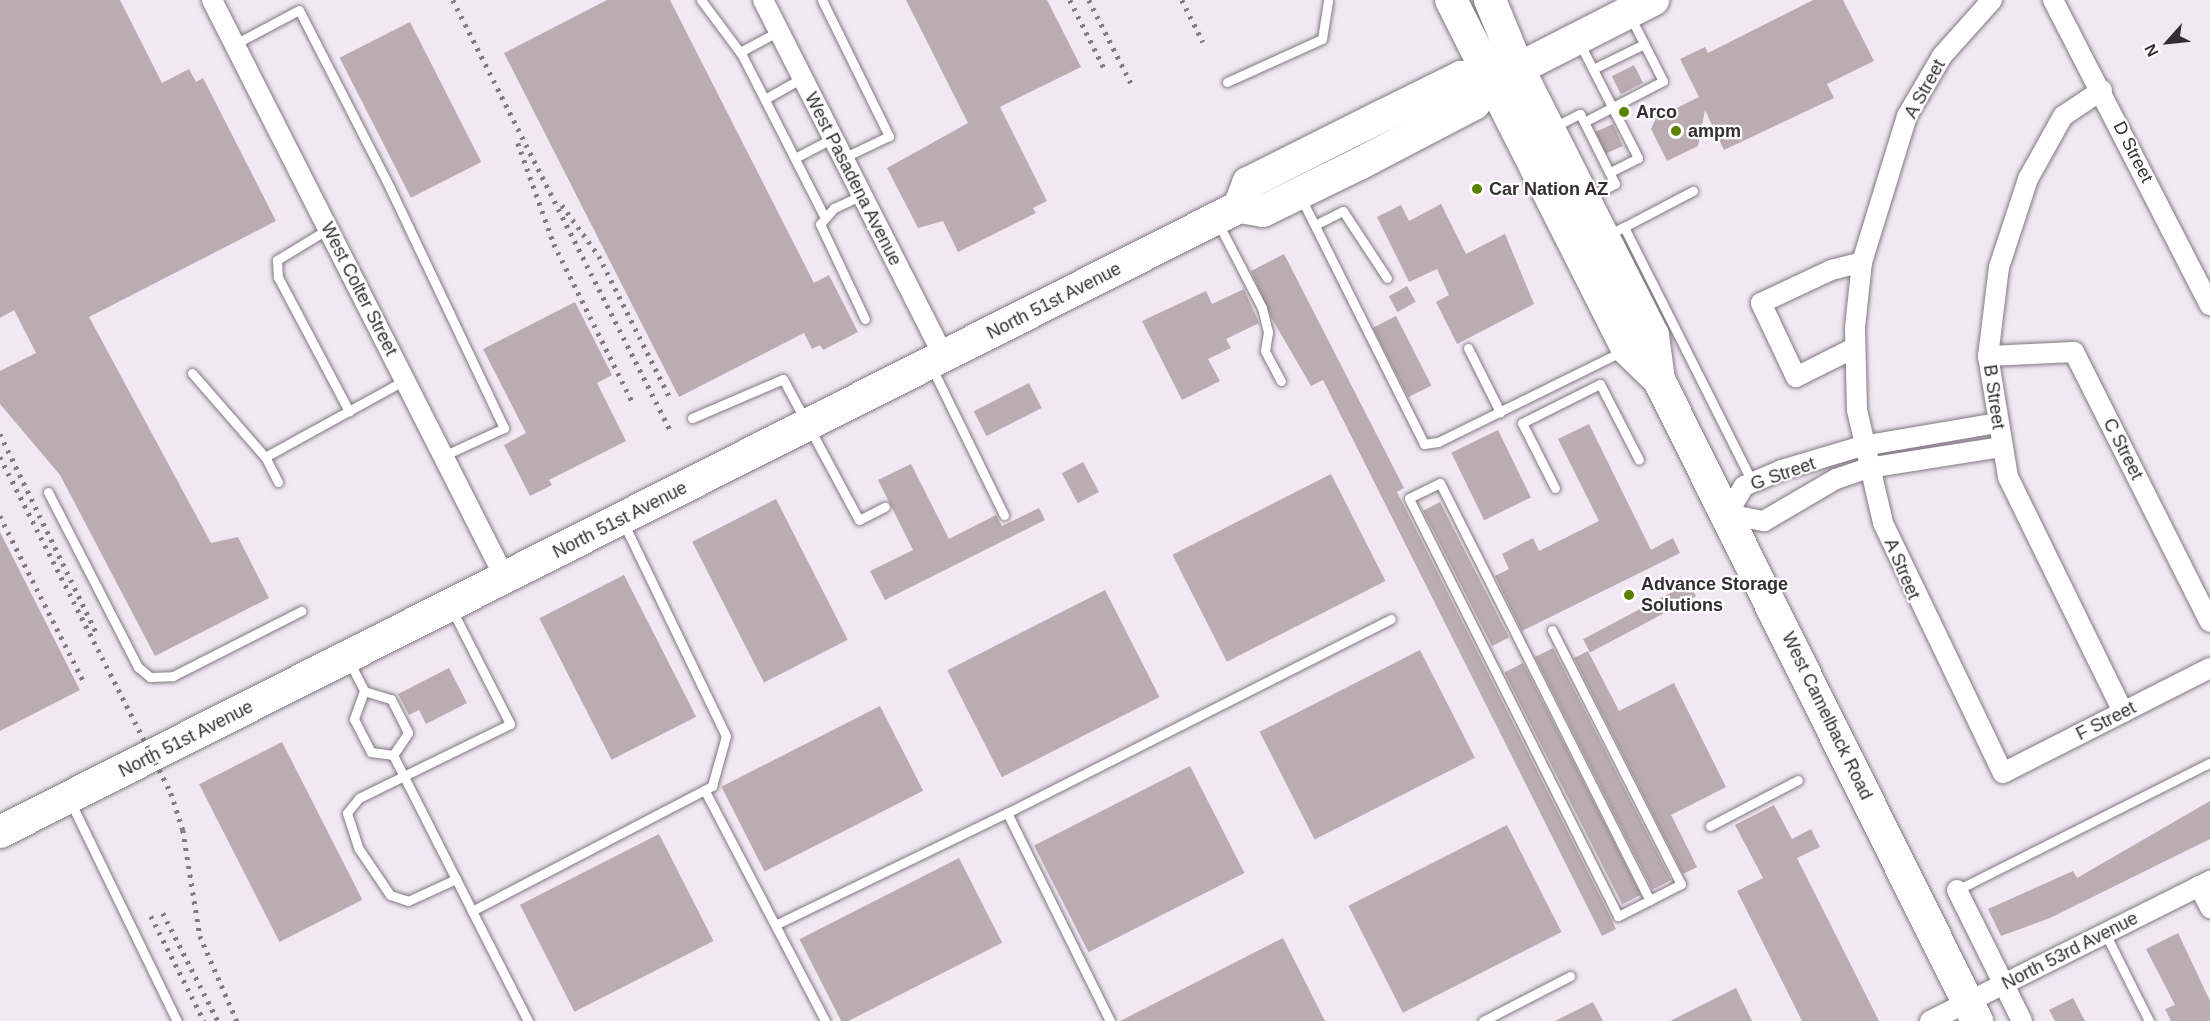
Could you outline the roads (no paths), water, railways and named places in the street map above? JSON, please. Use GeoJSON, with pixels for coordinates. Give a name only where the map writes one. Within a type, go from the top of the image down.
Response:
{"type":"FeatureCollection","features":[{"type":"Feature","properties":{"kind":"main road","name":"West Camelback Road"},"geometry":{"type":"LineString","coordinates":[[1451,0],[1505,75],[1549,130],[1585,199],[1614,232],[1640,342]]}},
{"type":"Feature","properties":{"kind":"main road","name":"West Camelback Road"},"geometry":{"type":"LineString","coordinates":[[1490,0],[1505,75],[1727,514],[1973,1012]]}},
{"type":"Feature","properties":{"kind":"main road"},"geometry":{"type":"LineString","coordinates":[[1227,212],[1263,211],[1474,104],[1505,75],[1641,6]]}},
{"type":"Feature","properties":{"kind":"main road"},"geometry":{"type":"LineString","coordinates":[[1227,212],[1248,183],[1461,77],[1505,75]]}},
{"type":"Feature","properties":{"kind":"main road","name":"North 51st Avenue"},"geometry":{"type":"LineString","coordinates":[[0,831],[347,658],[1227,212]]}},
{"type":"Feature","properties":{"kind":"street","name":"West Colter Street"},"geometry":{"type":"LineString","coordinates":[[212,0],[505,578]]}},
{"type":"Feature","properties":{"kind":"street","name":"West Pasadena Avenue"},"geometry":{"type":"LineString","coordinates":[[763,0],[862,195],[937,360]]}},
{"type":"Feature","properties":{"kind":"street","name":"A Street"},"geometry":{"type":"LineString","coordinates":[[1992,0],[1942,56],[1907,116],[1862,262],[1854,348],[1862,446],[1899,565],[2003,773]]}},
{"type":"Feature","properties":{"kind":"street","name":"D Street"},"geometry":{"type":"LineString","coordinates":[[2053,0],[2102,90],[2210,305]]}},
{"type":"Feature","properties":{"kind":"street","name":"B Street"},"geometry":{"type":"LineString","coordinates":[[2102,90],[2064,116],[2028,179],[1999,267],[1988,356],[1997,423],[2008,477],[2123,712]]}},
{"type":"Feature","properties":{"kind":"street"},"geometry":{"type":"LineString","coordinates":[[1854,348],[1796,377],[1761,303],[1831,270],[1862,262]]}},
{"type":"Feature","properties":{"kind":"street","name":"C Street"},"geometry":{"type":"LineString","coordinates":[[1988,356],[2074,352],[2210,622]]}},
{"type":"Feature","properties":{"kind":"street","name":"G Street"},"geometry":{"type":"LineString","coordinates":[[1997,423],[1862,446],[1752,482],[1744,486],[1727,514],[1764,521],[1836,479],[1868,468],[2002,447]]}},
{"type":"Feature","properties":{"kind":"street","name":"F Street"},"geometry":{"type":"LineString","coordinates":[[2003,773],[2210,668]]}},
{"type":"Feature","properties":{"kind":"street"},"geometry":{"type":"LineString","coordinates":[[2204,883],[2210,908]]}},
{"type":"Feature","properties":{"kind":"street","name":"North 53rd Avenue"},"geometry":{"type":"LineString","coordinates":[[1930,1021],[1973,1012],[2004,984],[2204,883]]}},
{"type":"Feature","properties":{"kind":"street"},"geometry":{"type":"LineString","coordinates":[[1957,890],[2022,1021]]}},
{"type":"Feature","properties":{"kind":"lane"},"geometry":{"type":"LineString","coordinates":[[701,0],[740,52],[765,99],[824,216],[821,234],[865,319]]}},
{"type":"Feature","properties":{"kind":"lane"},"geometry":{"type":"LineString","coordinates":[[822,0],[889,136],[843,158]]}},
{"type":"Feature","properties":{"kind":"lane"},"geometry":{"type":"LineString","coordinates":[[1227,82],[1322,39],[1328,0]]}},
{"type":"Feature","properties":{"kind":"lane"},"geometry":{"type":"LineString","coordinates":[[1584,122],[1663,81],[1644,44],[1641,6]]}},
{"type":"Feature","properties":{"kind":"lane"},"geometry":{"type":"LineString","coordinates":[[235,44],[299,10],[390,188],[504,428],[443,456]]}},
{"type":"Feature","properties":{"kind":"lane"},"geometry":{"type":"LineString","coordinates":[[740,52],[779,31]]}},
{"type":"Feature","properties":{"kind":"lane"},"geometry":{"type":"LineString","coordinates":[[1577,39],[1638,158],[1610,172]]}},
{"type":"Feature","properties":{"kind":"lane"},"geometry":{"type":"LineString","coordinates":[[1593,69],[1644,44]]}},
{"type":"Feature","properties":{"kind":"lane"},"geometry":{"type":"LineString","coordinates":[[765,99],[802,78]]}},
{"type":"Feature","properties":{"kind":"lane"},"geometry":{"type":"LineString","coordinates":[[1549,130],[1580,114],[1616,184],[1585,199]]}},
{"type":"Feature","properties":{"kind":"lane"},"geometry":{"type":"LineString","coordinates":[[795,158],[833,138]]}},
{"type":"Feature","properties":{"kind":"lane"},"geometry":{"type":"LineString","coordinates":[[1693,191],[1614,232],[1752,482]]}},
{"type":"Feature","properties":{"kind":"lane"},"geometry":{"type":"LineString","coordinates":[[1299,193],[1417,438],[1424,444],[1438,442],[1640,342]]}},
{"type":"Feature","properties":{"kind":"lane"},"geometry":{"type":"LineString","coordinates":[[824,216],[862,195]]}},
{"type":"Feature","properties":{"kind":"lane"},"geometry":{"type":"LineString","coordinates":[[1315,225],[1343,211],[1387,278]]}},
{"type":"Feature","properties":{"kind":"lane"},"geometry":{"type":"LineString","coordinates":[[1227,212],[1262,308],[1268,332],[1265,351],[1281,381]]}},
{"type":"Feature","properties":{"kind":"lane"},"geometry":{"type":"LineString","coordinates":[[328,229],[277,260],[278,277],[349,411]]}},
{"type":"Feature","properties":{"kind":"lane"},"geometry":{"type":"LineString","coordinates":[[1468,348],[1500,412]]}},
{"type":"Feature","properties":{"kind":"lane"},"geometry":{"type":"LineString","coordinates":[[937,360],[1004,515]]}},
{"type":"Feature","properties":{"kind":"lane"},"geometry":{"type":"LineString","coordinates":[[192,373],[265,457],[278,482]]}},
{"type":"Feature","properties":{"kind":"lane"},"geometry":{"type":"LineString","coordinates":[[692,418],[783,379],[810,424],[859,520],[885,507]]}},
{"type":"Feature","properties":{"kind":"lane"},"geometry":{"type":"LineString","coordinates":[[265,457],[405,380]]}},
{"type":"Feature","properties":{"kind":"lane"},"geometry":{"type":"LineString","coordinates":[[1555,488],[1522,423],[1600,384],[1639,460]]}},
{"type":"Feature","properties":{"kind":"lane"},"geometry":{"type":"LineString","coordinates":[[1552,630],[1681,884],[1650,900],[1618,916],[1409,498],[1440,483],[1650,900]]}},
{"type":"Feature","properties":{"kind":"lane"},"geometry":{"type":"LineString","coordinates":[[48,492],[138,667],[150,677],[173,676],[301,611]]}},
{"type":"Feature","properties":{"kind":"lane"},"geometry":{"type":"LineString","coordinates":[[472,911],[705,791],[722,764],[726,736],[621,519]]}},
{"type":"Feature","properties":{"kind":"lane"},"geometry":{"type":"LineString","coordinates":[[450,606],[510,724],[359,798],[347,813],[359,849],[390,895],[408,901],[456,879]]}},
{"type":"Feature","properties":{"kind":"lane"},"geometry":{"type":"LineString","coordinates":[[777,924],[1007,813],[1391,619]]}},
{"type":"Feature","properties":{"kind":"lane"},"geometry":{"type":"LineString","coordinates":[[347,658],[364,691],[391,699],[408,733],[393,755]]}},
{"type":"Feature","properties":{"kind":"lane"},"geometry":{"type":"LineString","coordinates":[[364,691],[354,719],[370,752],[393,755]]}},
{"type":"Feature","properties":{"kind":"lane"},"geometry":{"type":"LineString","coordinates":[[393,755],[528,1021]]}},
{"type":"Feature","properties":{"kind":"lane"},"geometry":{"type":"LineString","coordinates":[[1957,890],[2210,763]]}},
{"type":"Feature","properties":{"kind":"lane"},"geometry":{"type":"LineString","coordinates":[[1710,826],[1798,780]]}},
{"type":"Feature","properties":{"kind":"lane"},"geometry":{"type":"LineString","coordinates":[[705,791],[777,924],[825,1021]]}},
{"type":"Feature","properties":{"kind":"lane"},"geometry":{"type":"LineString","coordinates":[[68,797],[177,1021]]}},
{"type":"Feature","properties":{"kind":"lane"},"geometry":{"type":"LineString","coordinates":[[1007,813],[1110,1021]]}},
{"type":"Feature","properties":{"kind":"lane"},"geometry":{"type":"LineString","coordinates":[[2105,933],[2149,1021]]}},
{"type":"Feature","properties":{"kind":"lane"},"geometry":{"type":"LineString","coordinates":[[1483,1021],[1570,976]]}},
{"type":"Feature","properties":{"kind":"railway"},"geometry":{"type":"LineString","coordinates":[[453,0],[670,430]]}},
{"type":"Feature","properties":{"kind":"railway"},"geometry":{"type":"LineString","coordinates":[[1070,0],[1105,70]]}},
{"type":"Feature","properties":{"kind":"railway"},"geometry":{"type":"LineString","coordinates":[[1089,0],[1132,85]]}},
{"type":"Feature","properties":{"kind":"railway"},"geometry":{"type":"LineString","coordinates":[[1182,0],[1203,42]]}},
{"type":"Feature","properties":{"kind":"railway"},"geometry":{"type":"LineString","coordinates":[[518,143],[554,244],[633,403]]}},
{"type":"Feature","properties":{"kind":"railway"},"geometry":{"type":"LineString","coordinates":[[562,205],[599,256],[670,398]]}},
{"type":"Feature","properties":{"kind":"railway"},"geometry":{"type":"LineString","coordinates":[[0,434],[98,636]]}},
{"type":"Feature","properties":{"kind":"railway"},"geometry":{"type":"LineString","coordinates":[[0,457],[171,793],[183,830],[200,936],[237,1021]]}},
{"type":"Feature","properties":{"kind":"railway"},"geometry":{"type":"LineString","coordinates":[[0,516],[85,684]]}},
{"type":"Feature","properties":{"kind":"railway"},"geometry":{"type":"LineString","coordinates":[[163,913],[218,1021]]}},
{"type":"Feature","properties":{"kind":"railway"},"geometry":{"type":"LineString","coordinates":[[151,916],[204,1021]]}},
{"type":"Feature","properties":{"kind":"place","name":"Arco"},"geometry":{"type":"Point","coordinates":[1624,112]}},
{"type":"Feature","properties":{"kind":"place","name":"ampm"},"geometry":{"type":"Point","coordinates":[1676,131]}},
{"type":"Feature","properties":{"kind":"place","name":"Car Nation AZ"},"geometry":{"type":"Point","coordinates":[1477,189]}},
{"type":"Feature","properties":{"kind":"place","name":"Advance Storage Solutions"},"geometry":{"type":"Point","coordinates":[1629,595]}}]}
